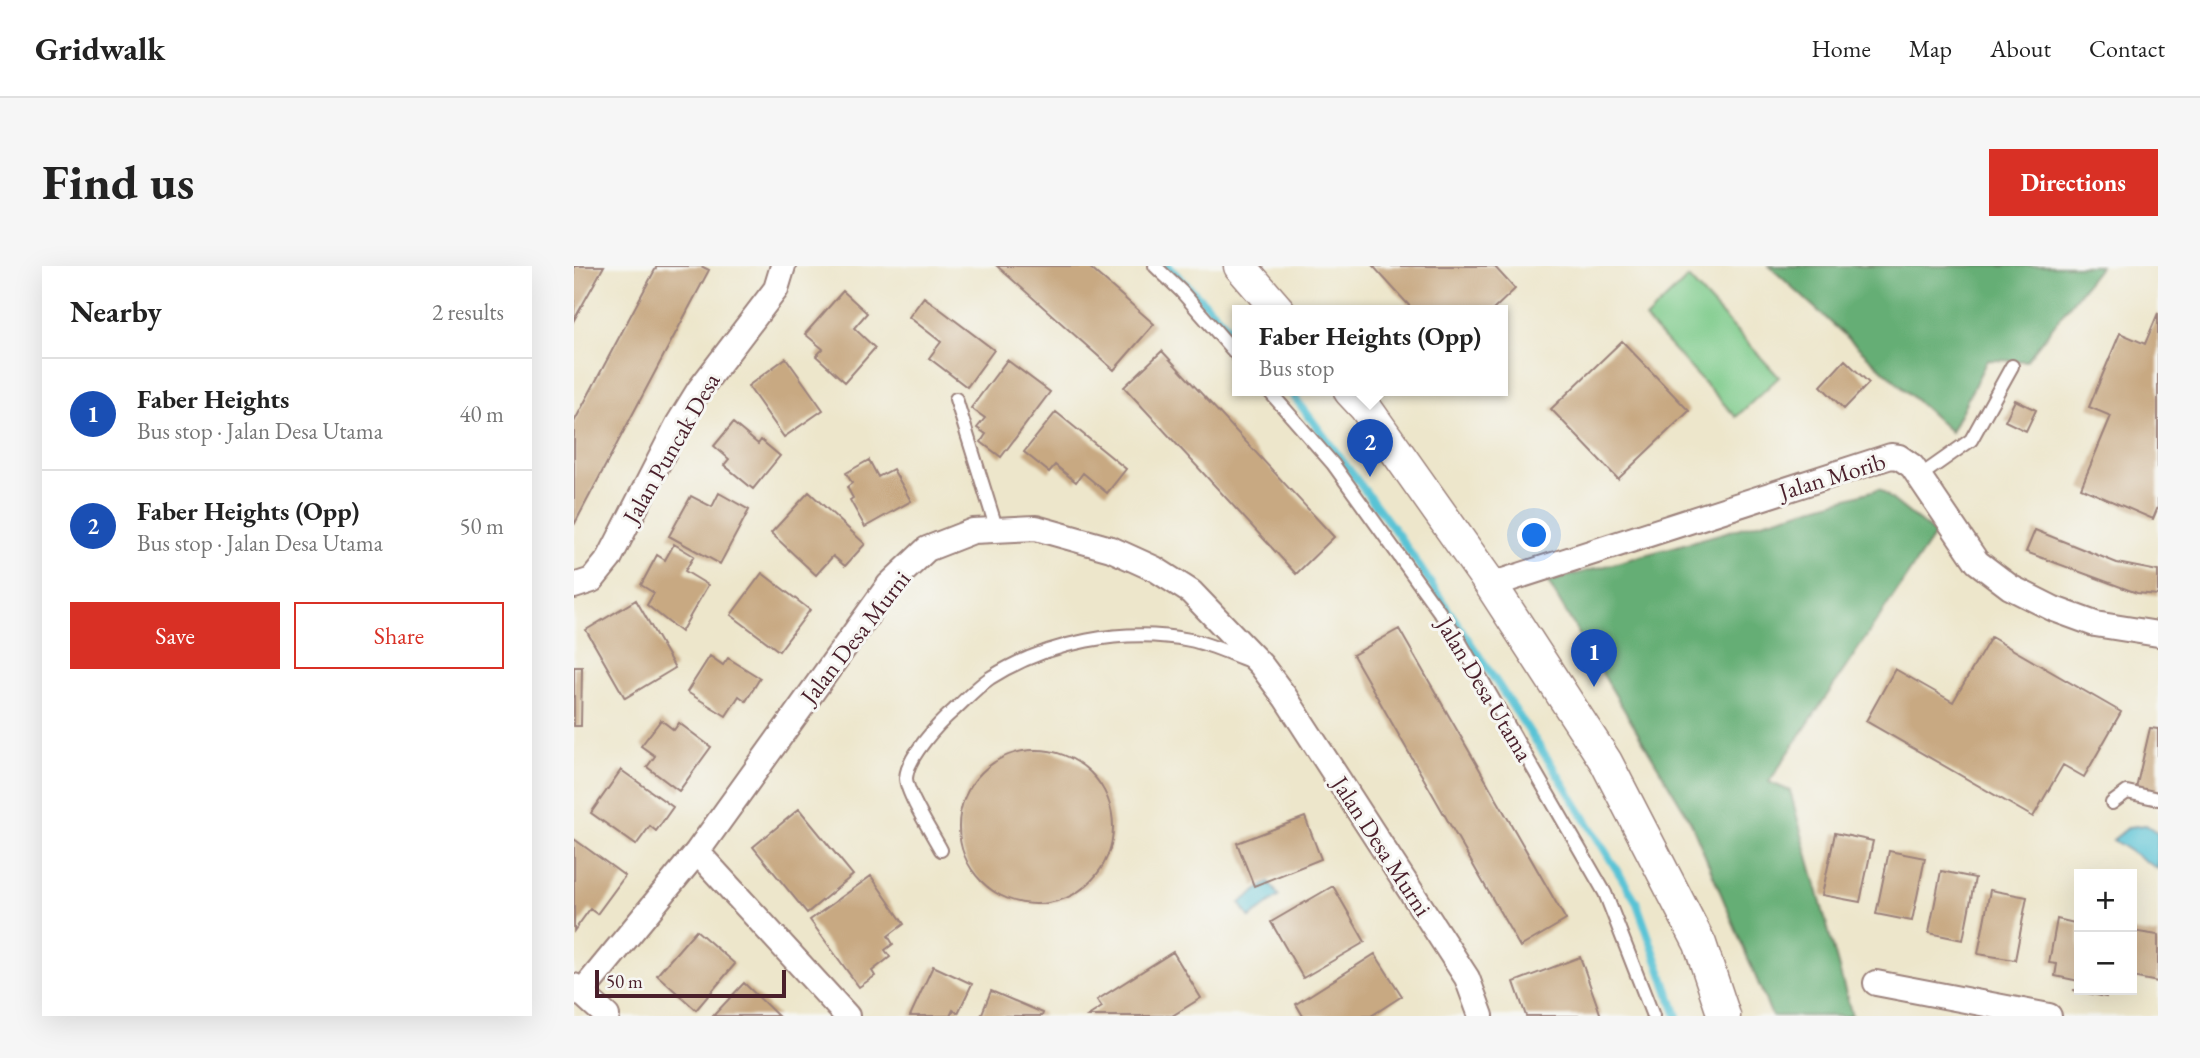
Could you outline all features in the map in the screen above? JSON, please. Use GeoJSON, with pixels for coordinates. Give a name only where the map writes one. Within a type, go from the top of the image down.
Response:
{"type":"FeatureCollection","features":[{"type":"Feature","properties":{"kind":"street","name":"Jalan Puncak Desa"},"geometry":{"type":"LineString","coordinates":[[574,586],[592,580],[609,559],[678,424],[699,390],[776,289],[783,266]]}},
{"type":"Feature","properties":{"kind":"street"},"geometry":{"type":"LineString","coordinates":[[1240,266],[1274,305]]}},
{"type":"Feature","properties":{"kind":"street"},"geometry":{"type":"LineString","coordinates":[[1354,396],[1491,585],[1606,761],[1700,944],[1724,1016]]}},
{"type":"Feature","properties":{"kind":"street","name":"Jalan Morib"},"geometry":{"type":"LineString","coordinates":[[1491,585],[1882,457],[1899,457],[1912,466],[1977,562],[2010,587],[2054,609],[2095,624],[2158,634]]}},
{"type":"Feature","properties":{"kind":"street","name":"Jalan Desa Murni"},"geometry":{"type":"LineString","coordinates":[[578,989],[697,852],[889,584],[927,549],[973,531],[1036,528],[1111,549],[1155,569],[1191,592],[1261,664],[1467,978],[1481,1016]]}},
{"type":"Feature","properties":{"kind":"street"},"geometry":{"type":"LineString","coordinates":[[697,852],[847,1016]]}},
{"type":"Feature","properties":{"kind":"street"},"geometry":{"type":"LineString","coordinates":[[1876,983],[1994,1011],[2049,1016]]}},
{"type":"Feature","properties":{"kind":"street"},"geometry":{"type":"LineString","coordinates":[[578,989],[607,1016]]}},
{"type":"Feature","properties":{"kind":"lane"},"geometry":{"type":"LineString","coordinates":[[1155,266],[1181,291],[1232,349]]}},
{"type":"Feature","properties":{"kind":"lane"},"geometry":{"type":"LineString","coordinates":[[1920,477],[1971,440],[2012,366]]}},
{"type":"Feature","properties":{"kind":"lane","name":"Jalan Desa Utama"},"geometry":{"type":"LineString","coordinates":[[1273,396],[1333,464],[1456,635],[1605,893],[1653,1016]]}},
{"type":"Feature","properties":{"kind":"lane"},"geometry":{"type":"LineString","coordinates":[[956,399],[997,530]]}},
{"type":"Feature","properties":{"kind":"lane"},"geometry":{"type":"LineString","coordinates":[[941,850],[909,792],[906,784],[908,768],[938,724],[990,679],[1033,656],[1076,644],[1125,635],[1191,640],[1261,664]]}},
{"type":"Feature","properties":{"kind":"lane"},"geometry":{"type":"LineString","coordinates":[[2112,803],[2127,792],[2158,799]]}},
{"type":"Feature","properties":{"kind":"green space"},"geometry":{"type":"Polygon","coordinates":[[[1769,266],[2100,266],[2026,361],[1987,360],[1951,432],[1769,266]]]}},
{"type":"Feature","properties":{"kind":"green space"},"geometry":{"type":"Polygon","coordinates":[[[1688,278],[1779,377],[1736,417],[1645,319],[1688,278]]]}},
{"type":"Feature","properties":{"kind":"green space"},"geometry":{"type":"Polygon","coordinates":[[[1879,489],[1935,534],[1769,782],[1790,791],[1852,1016],[1772,1016],[1691,822],[1548,582],[1879,489]]]}},
{"type":"Feature","properties":{"kind":"water"},"geometry":{"type":"Polygon","coordinates":[[[2146,825],[2158,833],[2158,869],[2113,840],[2129,827],[2146,825]]]}},
{"type":"Feature","properties":{"kind":"water"},"geometry":{"type":"Polygon","coordinates":[[[1269,882],[1279,896],[1250,918],[1240,903],[1269,882]]]}},
{"type":"Feature","properties":{"kind":"building"},"geometry":{"type":"Polygon","coordinates":[[[574,266],[604,266],[574,320],[574,266]]]}},
{"type":"Feature","properties":{"kind":"building"},"geometry":{"type":"Polygon","coordinates":[[[657,266],[701,266],[709,270],[574,525],[574,422],[657,266]]]}},
{"type":"Feature","properties":{"kind":"building"},"geometry":{"type":"Polygon","coordinates":[[[997,266],[1088,266],[1154,324],[1114,370],[997,266]]]}},
{"type":"Feature","properties":{"kind":"building"},"geometry":{"type":"Polygon","coordinates":[[[1373,266],[1494,266],[1515,289],[1498,305],[1409,305],[1373,266]]]}},
{"type":"Feature","properties":{"kind":"building"},"geometry":{"type":"Polygon","coordinates":[[[843,291],[867,313],[854,328],[875,348],[845,382],[816,356],[823,349],[805,334],[843,291]]]}},
{"type":"Feature","properties":{"kind":"building"},"geometry":{"type":"Polygon","coordinates":[[[924,297],[994,350],[967,387],[929,358],[941,342],[909,317],[924,297]]]}},
{"type":"Feature","properties":{"kind":"building"},"geometry":{"type":"Polygon","coordinates":[[[2158,313],[2158,507],[2153,519],[2081,488],[2111,416],[2089,407],[2120,333],[2145,344],[2158,313]]]}},
{"type":"Feature","properties":{"kind":"building"},"geometry":{"type":"Polygon","coordinates":[[[1622,341],[1689,411],[1618,479],[1551,409],[1622,341]]]}},
{"type":"Feature","properties":{"kind":"building"},"geometry":{"type":"Polygon","coordinates":[[[1162,351],[1334,537],[1296,574],[1124,387],[1162,351]]]}},
{"type":"Feature","properties":{"kind":"building"},"geometry":{"type":"Polygon","coordinates":[[[786,358],[823,410],[784,437],[748,386],[786,358]]]}},
{"type":"Feature","properties":{"kind":"building"},"geometry":{"type":"Polygon","coordinates":[[[1007,360],[1050,392],[1001,457],[981,442],[986,434],[977,428],[985,418],[971,408],[1007,360]]]}},
{"type":"Feature","properties":{"kind":"building"},"geometry":{"type":"Polygon","coordinates":[[[1845,360],[1869,383],[1844,409],[1821,386],[1845,360]]]}},
{"type":"Feature","properties":{"kind":"building"},"geometry":{"type":"Polygon","coordinates":[[[2015,400],[2036,410],[2026,431],[2005,421],[2015,400]]]}},
{"type":"Feature","properties":{"kind":"building"},"geometry":{"type":"Polygon","coordinates":[[[1056,412],[1126,469],[1107,493],[1083,473],[1076,482],[1055,465],[1049,472],[1024,452],[1056,412]]]}},
{"type":"Feature","properties":{"kind":"building"},"geometry":{"type":"Polygon","coordinates":[[[733,423],[758,444],[761,440],[780,456],[753,489],[724,465],[729,459],[714,446],[733,423]]]}},
{"type":"Feature","properties":{"kind":"building"},"geometry":{"type":"Polygon","coordinates":[[[869,460],[878,477],[893,469],[911,501],[865,527],[850,500],[853,498],[847,487],[852,483],[846,473],[869,460]]]}},
{"type":"Feature","properties":{"kind":"building"},"geometry":{"type":"Polygon","coordinates":[[[809,492],[865,544],[845,566],[833,556],[816,575],[771,533],[809,492]]]}},
{"type":"Feature","properties":{"kind":"building"},"geometry":{"type":"Polygon","coordinates":[[[719,493],[749,510],[720,564],[669,536],[691,496],[712,507],[719,493]]]}},
{"type":"Feature","properties":{"kind":"building"},"geometry":{"type":"Polygon","coordinates":[[[2035,530],[2117,563],[2158,571],[2158,595],[2137,593],[2026,552],[2035,530]]]}},
{"type":"Feature","properties":{"kind":"building"},"geometry":{"type":"Polygon","coordinates":[[[674,544],[694,556],[685,571],[708,585],[681,632],[647,605],[654,593],[641,585],[657,555],[665,560],[674,544]]]}},
{"type":"Feature","properties":{"kind":"building"},"geometry":{"type":"Polygon","coordinates":[[[762,573],[810,610],[779,651],[731,615],[762,573]]]}},
{"type":"Feature","properties":{"kind":"building"},"geometry":{"type":"Polygon","coordinates":[[[636,600],[675,668],[625,698],[586,630],[636,600]]]}},
{"type":"Feature","properties":{"kind":"building"},"geometry":{"type":"Polygon","coordinates":[[[1399,629],[1566,920],[1520,947],[1353,655],[1399,629]]]}},
{"type":"Feature","properties":{"kind":"building"},"geometry":{"type":"Polygon","coordinates":[[[1991,637],[2121,712],[2084,777],[2063,765],[2033,817],[1866,721],[1895,669],[1953,702],[1991,637]]]}},
{"type":"Feature","properties":{"kind":"building"},"geometry":{"type":"Polygon","coordinates":[[[710,656],[723,665],[728,658],[760,678],[746,701],[739,696],[726,716],[687,692],[710,656]]]}},
{"type":"Feature","properties":{"kind":"building"},"geometry":{"type":"Polygon","coordinates":[[[574,667],[582,667],[581,726],[574,726],[574,667]]]}},
{"type":"Feature","properties":{"kind":"building"},"geometry":{"type":"Polygon","coordinates":[[[661,720],[674,730],[679,723],[711,747],[679,791],[647,767],[655,756],[641,746],[661,720]]]}},
{"type":"Feature","properties":{"kind":"building"},"geometry":{"type":"Polygon","coordinates":[[[2150,728],[2158,729],[2158,798],[2135,793],[2150,728]]]}},
{"type":"Feature","properties":{"kind":"building"},"geometry":{"type":"Polygon","coordinates":[[[1036,750],[1066,756],[1091,772],[1107,797],[1113,827],[1107,857],[1091,882],[1066,898],[1036,904],[1006,898],[981,882],[965,857],[959,827],[965,797],[981,772],[1006,756],[1036,750]]]}},
{"type":"Feature","properties":{"kind":"building"},"geometry":{"type":"Polygon","coordinates":[[[621,770],[673,807],[656,831],[650,826],[636,845],[591,813],[621,770]]]}},
{"type":"Feature","properties":{"kind":"building"},"geometry":{"type":"Polygon","coordinates":[[[799,809],[853,875],[807,913],[753,847],[799,809]]]}},
{"type":"Feature","properties":{"kind":"building"},"geometry":{"type":"Polygon","coordinates":[[[1305,817],[1321,859],[1254,886],[1237,843],[1305,817]]]}},
{"type":"Feature","properties":{"kind":"building"},"geometry":{"type":"Polygon","coordinates":[[[1835,833],[1873,841],[1860,902],[1822,895],[1835,833]]]}},
{"type":"Feature","properties":{"kind":"building"},"geometry":{"type":"Polygon","coordinates":[[[574,839],[625,876],[597,914],[590,909],[574,931],[574,839]]]}},
{"type":"Feature","properties":{"kind":"building"},"geometry":{"type":"Polygon","coordinates":[[[1889,851],[1925,858],[1912,921],[1876,914],[1889,851]]]}},
{"type":"Feature","properties":{"kind":"building"},"geometry":{"type":"Polygon","coordinates":[[[1941,871],[1975,878],[1963,940],[1929,933],[1941,871]]]}},
{"type":"Feature","properties":{"kind":"building"},"geometry":{"type":"Polygon","coordinates":[[[871,876],[904,924],[888,936],[893,944],[885,950],[890,957],[872,971],[875,976],[859,987],[810,920],[871,876]]]}},
{"type":"Feature","properties":{"kind":"building"},"geometry":{"type":"Polygon","coordinates":[[[1333,886],[1365,942],[1303,978],[1271,922],[1333,886]]]}},
{"type":"Feature","properties":{"kind":"building"},"geometry":{"type":"Polygon","coordinates":[[[1990,890],[2027,897],[2015,960],[1978,954],[1990,890]]]}},
{"type":"Feature","properties":{"kind":"building"},"geometry":{"type":"Polygon","coordinates":[[[2057,919],[2074,923],[2074,980],[2055,976],[2057,964],[2049,963],[2057,919]]]}},
{"type":"Feature","properties":{"kind":"building"},"geometry":{"type":"Polygon","coordinates":[[[696,930],[735,964],[696,1010],[657,975],[696,930]]]}},
{"type":"Feature","properties":{"kind":"building"},"geometry":{"type":"Polygon","coordinates":[[[2137,932],[2158,935],[2158,982],[2137,978],[2137,932]]]}},
{"type":"Feature","properties":{"kind":"building"},"geometry":{"type":"Polygon","coordinates":[[[1173,952],[1201,998],[1172,1016],[1088,1016],[1102,1007],[1097,1000],[1173,952]]]}},
{"type":"Feature","properties":{"kind":"building"},"geometry":{"type":"Polygon","coordinates":[[[1375,954],[1402,996],[1371,1016],[1303,1016],[1296,1004],[1375,954]]]}},
{"type":"Feature","properties":{"kind":"building"},"geometry":{"type":"Polygon","coordinates":[[[1580,957],[1601,1016],[1526,1016],[1514,982],[1580,957]]]}},
{"type":"Feature","properties":{"kind":"building"},"geometry":{"type":"Polygon","coordinates":[[[933,966],[972,984],[958,1013],[953,1010],[950,1016],[910,1016],[933,966]]]}},
{"type":"Feature","properties":{"kind":"building"},"geometry":{"type":"Polygon","coordinates":[[[744,983],[778,1016],[713,1016],[744,983]]]}},
{"type":"Feature","properties":{"kind":"building"},"geometry":{"type":"Polygon","coordinates":[[[991,991],[1043,1013],[1042,1016],[981,1016],[991,991]]]}},
{"type":"Feature","properties":{"kind":"waterway"},"geometry":{"type":"LineString","coordinates":[[1168,266],[1232,331]]}},
{"type":"Feature","properties":{"kind":"waterway"},"geometry":{"type":"LineString","coordinates":[[1294,396],[1399,536],[1555,770],[1636,901],[1677,1016]]}},
{"type":"Feature","properties":{"kind":"place","name":"Faber Heights (Opp)"},"geometry":{"type":"Point","coordinates":[1370,477]}},
{"type":"Feature","properties":{"kind":"place","name":"Faber Heights"},"geometry":{"type":"Point","coordinates":[1594,687]}}]}
